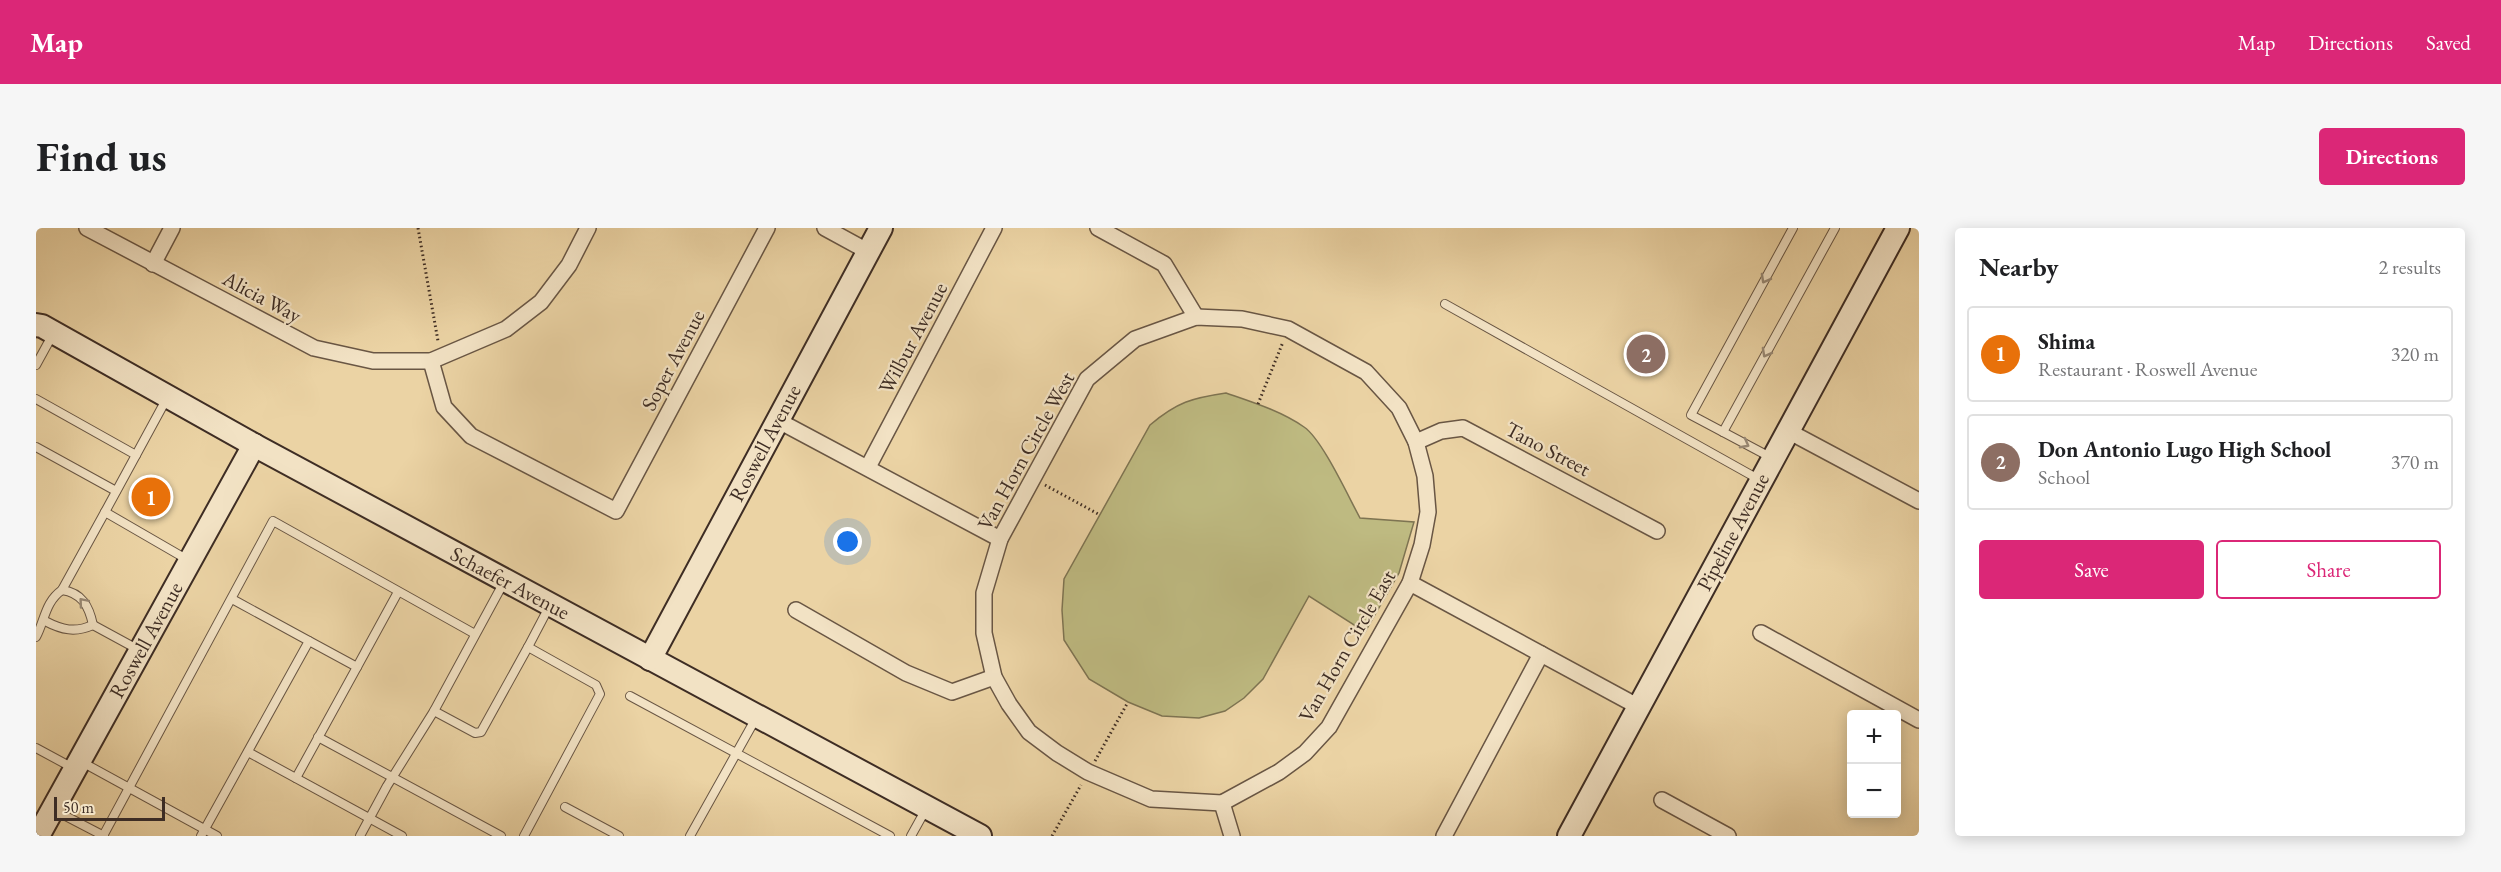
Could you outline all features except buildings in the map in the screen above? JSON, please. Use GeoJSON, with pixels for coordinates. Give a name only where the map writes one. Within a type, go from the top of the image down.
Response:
{"type":"FeatureCollection","features":[{"type":"Feature","properties":{"kind":"main road","name":"Roswell Avenue"},"geometry":{"type":"LineString","coordinates":[[650,659],[881,228]]}},
{"type":"Feature","properties":{"kind":"main road","name":"Pipeline Avenue"},"geometry":{"type":"LineString","coordinates":[[1569,836],[1898,228]]}},
{"type":"Feature","properties":{"kind":"main road","name":"Schaefer Avenue"},"geometry":{"type":"LineString","coordinates":[[42,325],[254,445],[980,836]]}},
{"type":"Feature","properties":{"kind":"main road","name":"Roswell Avenue"},"geometry":{"type":"LineString","coordinates":[[38,836],[254,445]]}},
{"type":"Feature","properties":{"kind":"street","name":"Alicia Way"},"geometry":{"type":"LineString","coordinates":[[87,228],[314,348],[373,360],[436,359]]}},
{"type":"Feature","properties":{"kind":"street"},"geometry":{"type":"LineString","coordinates":[[153,264],[172,228]]}},
{"type":"Feature","properties":{"kind":"street"},"geometry":{"type":"LineString","coordinates":[[436,359],[507,329],[541,302],[569,265],[588,228]]}},
{"type":"Feature","properties":{"kind":"street","name":"Soper Avenue"},"geometry":{"type":"LineString","coordinates":[[436,359],[444,407],[471,436],[616,511],[767,228]]}},
{"type":"Feature","properties":{"kind":"street"},"geometry":{"type":"LineString","coordinates":[[825,228],[869,252]]}},
{"type":"Feature","properties":{"kind":"street","name":"Wilbur Avenue"},"geometry":{"type":"LineString","coordinates":[[868,467],[994,228]]}},
{"type":"Feature","properties":{"kind":"street"},"geometry":{"type":"LineString","coordinates":[[1098,228],[1164,264],[1196,317]]}},
{"type":"Feature","properties":{"kind":"street","name":"Van Horn Circle East"},"geometry":{"type":"LineString","coordinates":[[1196,317],[1242,319],[1288,329],[1366,372],[1399,408],[1416,442],[1425,476],[1428,512],[1422,545],[1410,583],[1329,727],[1305,753],[1279,772],[1222,803]]}},
{"type":"Feature","properties":{"kind":"street","name":"Van Horn Circle West"},"geometry":{"type":"LineString","coordinates":[[1196,317],[1136,339],[1087,379],[1000,539],[984,593],[984,633],[994,677],[1009,704],[1029,732],[1088,772],[1151,799],[1222,803]]}},
{"type":"Feature","properties":{"kind":"street"},"geometry":{"type":"LineString","coordinates":[[777,420],[1000,539]]}},
{"type":"Feature","properties":{"kind":"street","name":"Tano Street"},"geometry":{"type":"LineString","coordinates":[[1416,442],[1441,431],[1463,428],[1657,531]]}},
{"type":"Feature","properties":{"kind":"street"},"geometry":{"type":"LineString","coordinates":[[1788,431],[1919,501]]}},
{"type":"Feature","properties":{"kind":"street"},"geometry":{"type":"LineString","coordinates":[[1410,583],[1639,707]]}},
{"type":"Feature","properties":{"kind":"street"},"geometry":{"type":"LineString","coordinates":[[796,610],[906,673],[952,692],[994,677]]}},
{"type":"Feature","properties":{"kind":"street"},"geometry":{"type":"LineString","coordinates":[[1761,633],[1919,720]]}},
{"type":"Feature","properties":{"kind":"street"},"geometry":{"type":"LineString","coordinates":[[1444,836],[1541,654]]}},
{"type":"Feature","properties":{"kind":"street"},"geometry":{"type":"LineString","coordinates":[[1662,800],[1728,836]]}},
{"type":"Feature","properties":{"kind":"street"},"geometry":{"type":"LineString","coordinates":[[1222,803],[1232,836]]}},
{"type":"Feature","properties":{"kind":"lane"},"geometry":{"type":"LineString","coordinates":[[1773,459],[1691,415],[1793,228]]}},
{"type":"Feature","properties":{"kind":"lane"},"geometry":{"type":"LineString","coordinates":[[1723,432],[1835,228]]}},
{"type":"Feature","properties":{"kind":"lane"},"geometry":{"type":"LineString","coordinates":[[1445,304],[1761,481]]}},
{"type":"Feature","properties":{"kind":"lane"},"geometry":{"type":"LineString","coordinates":[[36,365],[42,325]]}},
{"type":"Feature","properties":{"kind":"lane"},"geometry":{"type":"LineString","coordinates":[[36,637],[45,621],[46,609],[52,597],[62,590],[168,397]]}},
{"type":"Feature","properties":{"kind":"lane"},"geometry":{"type":"LineString","coordinates":[[36,399],[135,454]]}},
{"type":"Feature","properties":{"kind":"lane"},"geometry":{"type":"LineString","coordinates":[[36,447],[116,491]]}},
{"type":"Feature","properties":{"kind":"lane"},"geometry":{"type":"LineString","coordinates":[[105,512],[189,561]]}},
{"type":"Feature","properties":{"kind":"lane"},"geometry":{"type":"LineString","coordinates":[[53,809],[104,836],[273,521],[475,634]]}},
{"type":"Feature","properties":{"kind":"lane"},"geometry":{"type":"LineString","coordinates":[[360,836],[434,711],[505,581]]}},
{"type":"Feature","properties":{"kind":"lane"},"geometry":{"type":"LineString","coordinates":[[62,590],[73,592],[80,597],[90,610],[93,625]]}},
{"type":"Feature","properties":{"kind":"lane"},"geometry":{"type":"LineString","coordinates":[[296,778],[398,592]]}},
{"type":"Feature","properties":{"kind":"lane"},"geometry":{"type":"LineString","coordinates":[[232,599],[357,667]]}},
{"type":"Feature","properties":{"kind":"lane"},"geometry":{"type":"LineString","coordinates":[[434,711],[475,733],[481,732],[550,605]]}},
{"type":"Feature","properties":{"kind":"lane"},"geometry":{"type":"LineString","coordinates":[[45,621],[67,630],[80,631],[93,625]]}},
{"type":"Feature","properties":{"kind":"lane"},"geometry":{"type":"LineString","coordinates":[[93,625],[140,650]]}},
{"type":"Feature","properties":{"kind":"lane"},"geometry":{"type":"LineString","coordinates":[[203,833],[309,641]]}},
{"type":"Feature","properties":{"kind":"lane"},"geometry":{"type":"LineString","coordinates":[[524,836],[600,694],[596,685],[528,647]]}},
{"type":"Feature","properties":{"kind":"lane"},"geometry":{"type":"LineString","coordinates":[[630,696],[890,836]]}},
{"type":"Feature","properties":{"kind":"lane"},"geometry":{"type":"LineString","coordinates":[[690,836],[757,716]]}},
{"type":"Feature","properties":{"kind":"lane"},"geometry":{"type":"LineString","coordinates":[[318,737],[501,836]]}},
{"type":"Feature","properties":{"kind":"lane"},"geometry":{"type":"LineString","coordinates":[[36,748],[129,788],[203,833],[217,836]]}},
{"type":"Feature","properties":{"kind":"lane"},"geometry":{"type":"LineString","coordinates":[[249,752],[402,836]]}},
{"type":"Feature","properties":{"kind":"lane"},"geometry":{"type":"LineString","coordinates":[[565,807],[619,836]]}},
{"type":"Feature","properties":{"kind":"lane"},"geometry":{"type":"LineString","coordinates":[[911,836],[926,807]]}},
{"type":"Feature","properties":{"kind":"path"},"geometry":{"type":"LineString","coordinates":[[418,228],[436,359]]}},
{"type":"Feature","properties":{"kind":"path"},"geometry":{"type":"LineString","coordinates":[[1258,404],[1288,329]]}},
{"type":"Feature","properties":{"kind":"path"},"geometry":{"type":"LineString","coordinates":[[1033,478],[1100,515]]}},
{"type":"Feature","properties":{"kind":"shaded area"},"geometry":{"type":"Polygon","coordinates":[[[1226,393],[1276,412],[1295,421],[1311,433],[1326,455],[1360,518],[1414,522],[1399,573],[1365,632],[1309,596],[1263,679],[1244,698],[1225,711],[1199,718],[1162,716],[1128,702],[1089,679],[1064,640],[1062,610],[1064,579],[1150,425],[1168,411],[1185,402],[1226,393]]]}},
{"type":"Feature","properties":{"kind":"place","name":"Don Antonio Lugo High School"},"geometry":{"type":"Point","coordinates":[1646,354]}},
{"type":"Feature","properties":{"kind":"place","name":"Shima"},"geometry":{"type":"Point","coordinates":[151,497]}}]}
